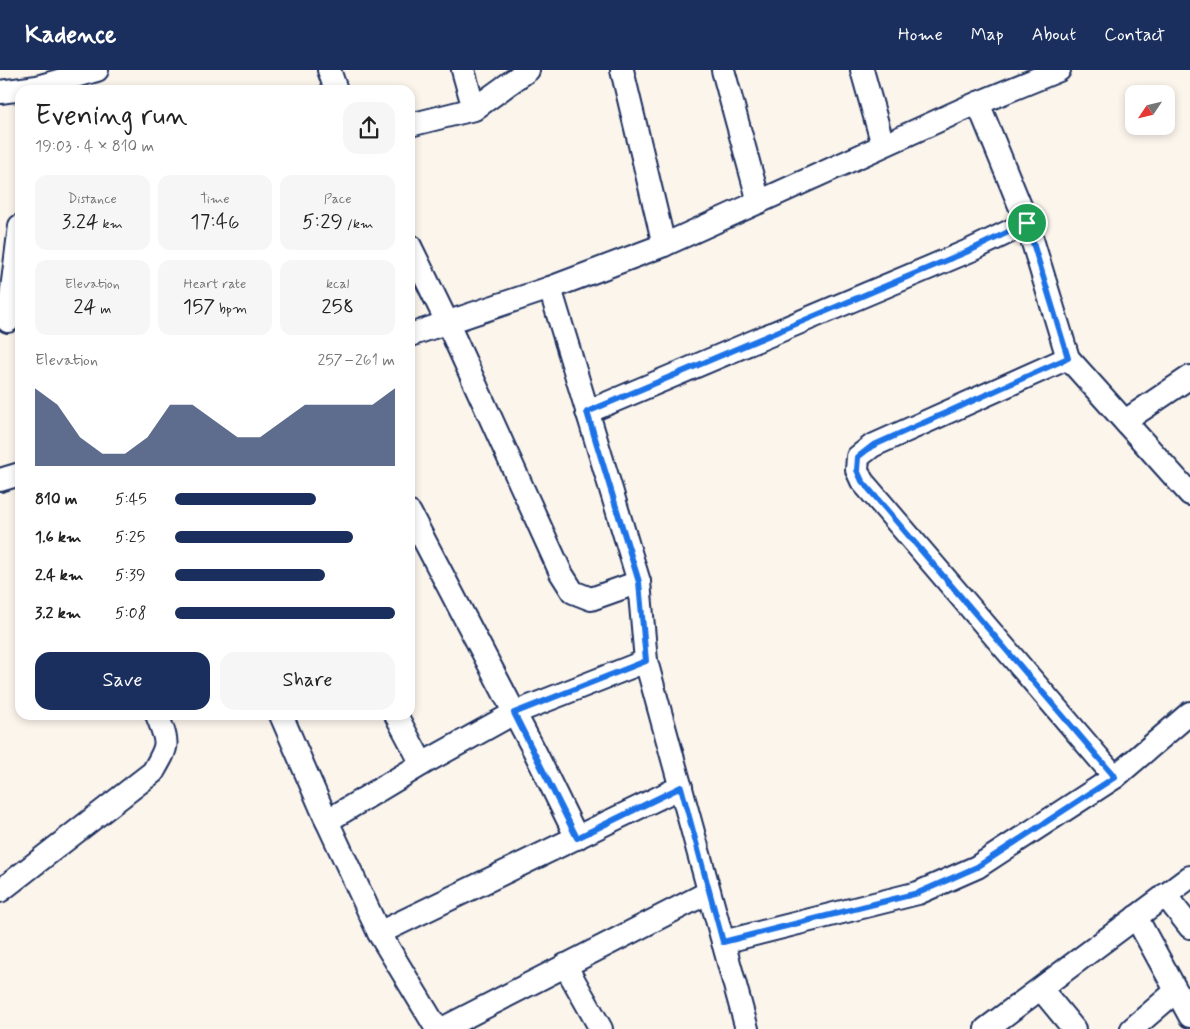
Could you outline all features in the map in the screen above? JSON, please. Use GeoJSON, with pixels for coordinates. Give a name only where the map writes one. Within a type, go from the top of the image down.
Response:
{"type":"FeatureCollection","features":[{"type":"Feature","properties":{"kind":"street"},"geometry":{"type":"LineString","coordinates":[[37,82],[97,70]]}},
{"type":"Feature","properties":{"kind":"street"},"geometry":{"type":"LineString","coordinates":[[329,70],[334,85]]}},
{"type":"Feature","properties":{"kind":"street"},"geometry":{"type":"LineString","coordinates":[[463,70],[474,109]]}},
{"type":"Feature","properties":{"kind":"street"},"geometry":{"type":"LineString","coordinates":[[415,124],[474,109],[528,70]]}},
{"type":"Feature","properties":{"kind":"street"},"geometry":{"type":"LineString","coordinates":[[622,70],[664,245]]}},
{"type":"Feature","properties":{"kind":"street"},"geometry":{"type":"LineString","coordinates":[[723,70],[759,202]]}},
{"type":"Feature","properties":{"kind":"street"},"geometry":{"type":"LineString","coordinates":[[862,70],[883,146]]}},
{"type":"Feature","properties":{"kind":"street"},"geometry":{"type":"LineString","coordinates":[[415,333],[550,288],[664,245],[978,102],[1010,79],[1059,70]]}},
{"type":"Feature","properties":{"kind":"street"},"geometry":{"type":"LineString","coordinates":[[0,92],[15,88]]}},
{"type":"Feature","properties":{"kind":"street"},"geometry":{"type":"LineString","coordinates":[[978,102],[1027,223],[1068,358],[1190,494]]}},
{"type":"Feature","properties":{"kind":"street"},"geometry":{"type":"LineString","coordinates":[[587,412],[971,250],[1027,223]]}},
{"type":"Feature","properties":{"kind":"street"},"geometry":{"type":"LineString","coordinates":[[415,256],[447,322],[561,573],[573,592],[591,599],[639,582]]}},
{"type":"Feature","properties":{"kind":"street"},"geometry":{"type":"LineString","coordinates":[[9,320],[15,269]]}},
{"type":"Feature","properties":{"kind":"street"},"geometry":{"type":"LineString","coordinates":[[550,288],[639,582],[646,661],[747,1029]]}},
{"type":"Feature","properties":{"kind":"street"},"geometry":{"type":"LineString","coordinates":[[1068,358],[872,446],[858,457],[857,470],[862,481],[1115,777]]}},
{"type":"Feature","properties":{"kind":"street"},"geometry":{"type":"LineString","coordinates":[[1125,421],[1190,377]]}},
{"type":"Feature","properties":{"kind":"street"},"geometry":{"type":"LineString","coordinates":[[0,480],[15,476]]}},
{"type":"Feature","properties":{"kind":"street"},"geometry":{"type":"LineString","coordinates":[[415,523],[577,838]]}},
{"type":"Feature","properties":{"kind":"street"},"geometry":{"type":"LineString","coordinates":[[327,821],[422,764],[514,713],[646,661]]}},
{"type":"Feature","properties":{"kind":"street"},"geometry":{"type":"LineString","coordinates":[[723,942],[918,893],[977,867],[1115,777],[1190,713]]}},
{"type":"Feature","properties":{"kind":"street"},"geometry":{"type":"LineString","coordinates":[[0,891],[153,772],[166,749],[165,736],[158,720]]}},
{"type":"Feature","properties":{"kind":"street"},"geometry":{"type":"LineString","coordinates":[[283,720],[379,933],[437,1029]]}},
{"type":"Feature","properties":{"kind":"street"},"geometry":{"type":"LineString","coordinates":[[399,720],[422,764]]}},
{"type":"Feature","properties":{"kind":"street"},"geometry":{"type":"LineString","coordinates":[[379,933],[681,787]]}},
{"type":"Feature","properties":{"kind":"street"},"geometry":{"type":"LineString","coordinates":[[986,1029],[1190,877]]}},
{"type":"Feature","properties":{"kind":"street"},"geometry":{"type":"LineString","coordinates":[[442,1029],[710,892]]}},
{"type":"Feature","properties":{"kind":"street"},"geometry":{"type":"LineString","coordinates":[[1165,896],[1190,927]]}},
{"type":"Feature","properties":{"kind":"street"},"geometry":{"type":"LineString","coordinates":[[1136,917],[1190,1016]]}},
{"type":"Feature","properties":{"kind":"street"},"geometry":{"type":"LineString","coordinates":[[566,966],[601,1029]]}},
{"type":"Feature","properties":{"kind":"street"},"geometry":{"type":"LineString","coordinates":[[1041,989],[1074,1029]]}},
{"type":"Feature","properties":{"kind":"street"},"geometry":{"type":"LineString","coordinates":[[1132,1029],[1176,991]]}},
{"type":"Feature","properties":{"kind":"route"},"geometry":{"type":"LineString","coordinates":[[1027,223],[1068,358],[872,446],[858,457],[857,470],[862,481],[1115,777],[977,867],[918,893],[723,942],[681,787],[577,838],[514,713],[646,661],[639,582],[587,412],[971,250],[1027,223]]}}]}
